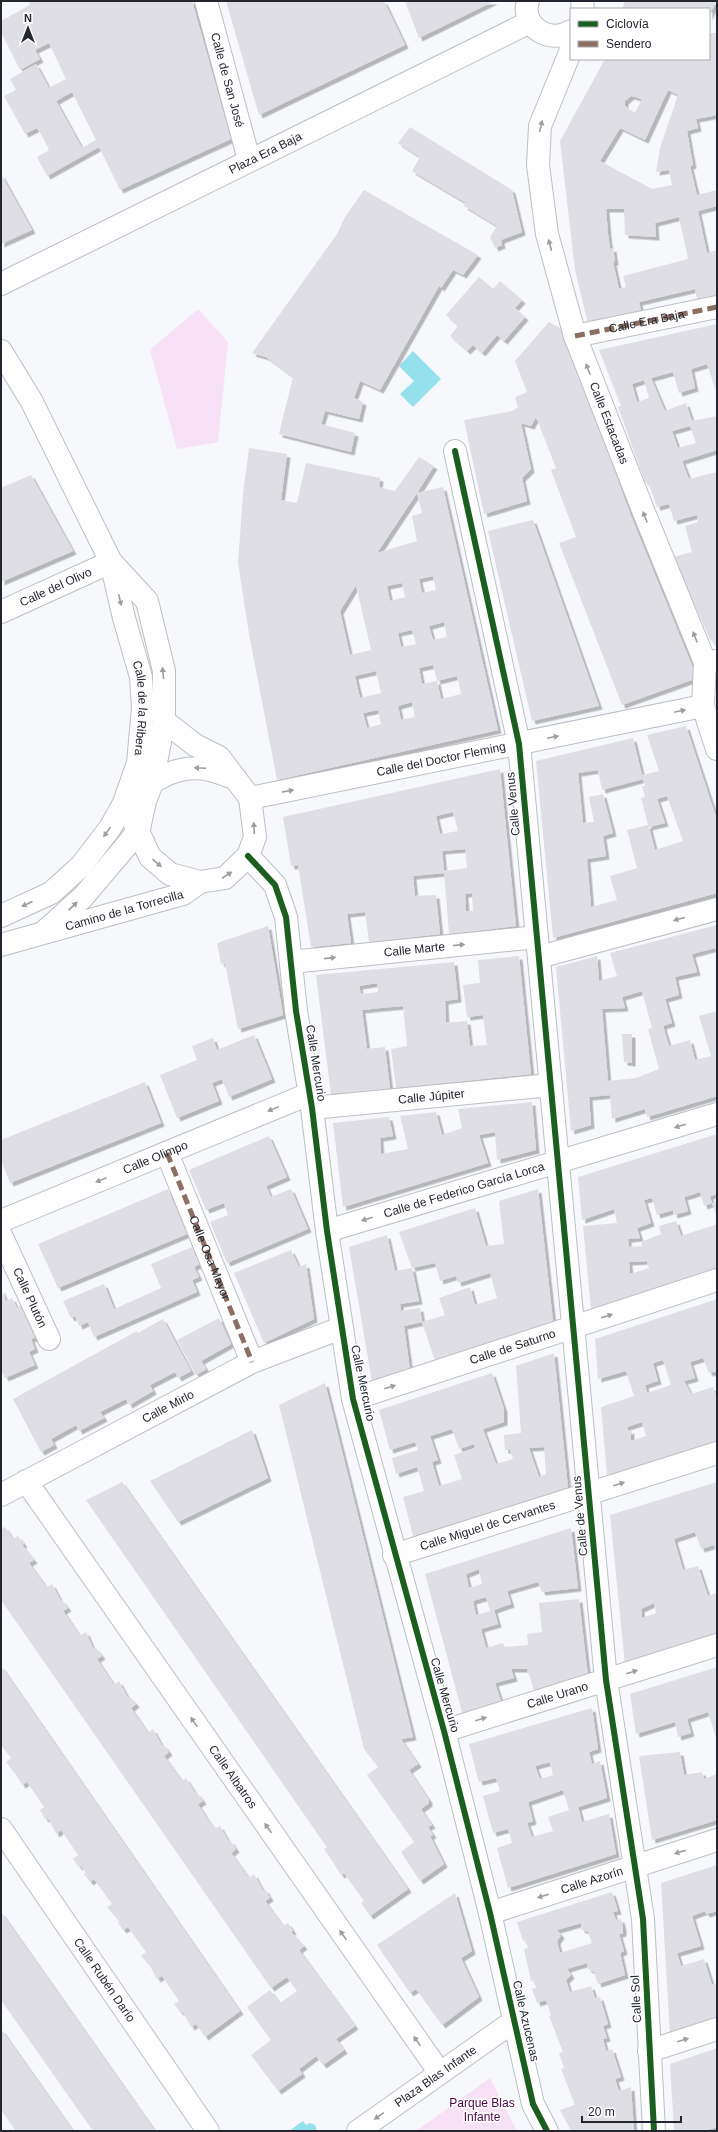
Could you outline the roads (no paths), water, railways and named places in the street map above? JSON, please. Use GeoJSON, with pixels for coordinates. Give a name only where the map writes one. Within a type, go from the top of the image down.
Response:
{"type":"FeatureCollection","features":[{"type":"Feature","properties":{"kind":"street","name":"Calle de San José"},"geometry":{"type":"LineString","coordinates":[[206,1],[249,160]]}},
{"type":"Feature","properties":{"kind":"street","name":"Plaza Era Baja"},"geometry":{"type":"LineString","coordinates":[[1,284],[249,160],[529,11],[536,29],[552,36],[570,32]]}},
{"type":"Feature","properties":{"kind":"street","name":"Plaza Era Baja"},"geometry":{"type":"LineString","coordinates":[[538,165],[540,126],[570,52]]}},
{"type":"Feature","properties":{"kind":"street","name":"Calle Estacadas"},"geometry":{"type":"LineString","coordinates":[[538,165],[547,234],[575,336],[643,510],[711,662]]}},
{"type":"Feature","properties":{"kind":"street","name":"Calle Era Baja"},"geometry":{"type":"LineString","coordinates":[[575,336],[717,307]]}},
{"type":"Feature","properties":{"kind":"street","name":"Calle de la Ribera"},"geometry":{"type":"LineString","coordinates":[[1,351],[32,402],[111,562],[124,618],[141,677],[143,708],[138,763],[126,796],[110,828],[81,866],[51,893],[1,916]]}},
{"type":"Feature","properties":{"kind":"street","name":"Calle Venus"},"geometry":{"type":"LineString","coordinates":[[455,450],[519,744],[558,1162]]}},
{"type":"Feature","properties":{"kind":"street","name":"Calle de la Ribera"},"geometry":{"type":"LineString","coordinates":[[111,562],[147,601],[164,671],[164,720],[152,783]]}},
{"type":"Feature","properties":{"kind":"street","name":"Calle del Olivo"},"geometry":{"type":"LineString","coordinates":[[1,612],[111,562]]}},
{"type":"Feature","properties":{"kind":"street"},"geometry":{"type":"LineString","coordinates":[[711,662],[703,706],[717,749]]}},
{"type":"Feature","properties":{"kind":"street","name":"Calle del Doctor Fleming"},"geometry":{"type":"LineString","coordinates":[[250,798],[703,706]]}},
{"type":"Feature","properties":{"kind":"street"},"geometry":{"type":"LineString","coordinates":[[164,720],[195,745],[219,757],[237,780],[250,798],[255,837],[248,856],[225,878],[200,882],[170,874],[150,857],[126,796],[166,774],[185,768],[210,769],[237,780]]}},
{"type":"Feature","properties":{"kind":"street"},"geometry":{"type":"LineString","coordinates":[[139,829],[145,801],[152,783]]}},
{"type":"Feature","properties":{"kind":"street","name":"Camino de la Torrecilla"},"geometry":{"type":"LineString","coordinates":[[44,932],[83,897],[139,829]]}},
{"type":"Feature","properties":{"kind":"street","name":"Calle Mercurio"},"geometry":{"type":"LineString","coordinates":[[248,856],[275,885],[286,917],[326,1231],[340,1328],[353,1399],[394,1555],[444,1730],[490,1913]]}},
{"type":"Feature","properties":{"kind":"street","name":"Camino de la Torrecilla"},"geometry":{"type":"LineString","coordinates":[[1,945],[183,894],[200,882]]}},
{"type":"Feature","properties":{"kind":"street","name":"Calle Marte"},"geometry":{"type":"LineString","coordinates":[[291,962],[538,947],[717,909]]}},
{"type":"Feature","properties":{"kind":"street","name":"Calle Júpiter"},"geometry":{"type":"LineString","coordinates":[[310,1101],[551,1085]]}},
{"type":"Feature","properties":{"kind":"street","name":"Calle Olimpo"},"geometry":{"type":"LineString","coordinates":[[1,1221],[167,1153],[310,1101]]}},
{"type":"Feature","properties":{"kind":"street","name":"Calle de Federico García Lorca"},"geometry":{"type":"LineString","coordinates":[[326,1231],[717,1114]]}},
{"type":"Feature","properties":{"kind":"street","name":"Calle Osa Mayor"},"geometry":{"type":"LineString","coordinates":[[167,1153],[252,1362]]}},
{"type":"Feature","properties":{"kind":"street","name":"Calle de Venus"},"geometry":{"type":"LineString","coordinates":[[558,1162],[575,1327],[606,1680],[636,1866]]}},
{"type":"Feature","properties":{"kind":"street","name":"Calle Plutón"},"geometry":{"type":"LineString","coordinates":[[1,1235],[49,1340]]}},
{"type":"Feature","properties":{"kind":"street","name":"Calle de Saturno"},"geometry":{"type":"LineString","coordinates":[[353,1399],[717,1280]]}},
{"type":"Feature","properties":{"kind":"street","name":"Calle Mirlo"},"geometry":{"type":"LineString","coordinates":[[1,1495],[252,1362],[340,1328]]}},
{"type":"Feature","properties":{"kind":"street","name":"Calle Miguel de Cervantes"},"geometry":{"type":"LineString","coordinates":[[394,1555],[717,1453]]}},
{"type":"Feature","properties":{"kind":"street","name":"Calle Albatros"},"geometry":{"type":"LineString","coordinates":[[26,1481],[440,2073]]}},
{"type":"Feature","properties":{"kind":"street","name":"Calle Urano"},"geometry":{"type":"LineString","coordinates":[[444,1730],[717,1645]]}},
{"type":"Feature","properties":{"kind":"street","name":"Calle Rubén Darío"},"geometry":{"type":"LineString","coordinates":[[1,1829],[208,2131]]}},
{"type":"Feature","properties":{"kind":"street","name":"Calle Azorín"},"geometry":{"type":"LineString","coordinates":[[490,1913],[717,1840]]}},
{"type":"Feature","properties":{"kind":"street","name":"Calle Sol"},"geometry":{"type":"LineString","coordinates":[[636,1866],[643,1919],[654,2131]]}},
{"type":"Feature","properties":{"kind":"street","name":"Calle Azucenas"},"geometry":{"type":"LineString","coordinates":[[490,1913],[533,2104],[547,2131]]}},
{"type":"Feature","properties":{"kind":"street","name":"Plaza Blas Infante"},"geometry":{"type":"LineString","coordinates":[[358,2131],[514,2021]]}},
{"type":"Feature","properties":{"kind":"street"},"geometry":{"type":"LineString","coordinates":[[649,2051],[717,2029]]}},
{"type":"Feature","properties":{"kind":"water"},"geometry":{"type":"Polygon","coordinates":[[[413,351],[441,379],[413,407],[400,394],[414,381],[399,366],[413,351]]]}},
{"type":"Feature","properties":{"kind":"water"},"geometry":{"type":"Polygon","coordinates":[[[303,2121],[306,2125],[310,2123],[315,2125],[317,2131],[289,2131],[303,2121]]]}},
{"type":"Feature","properties":{"kind":"park label","name":"Parque Blas Infante"},"geometry":{"type":"Point","coordinates":[482,2110]}}]}
